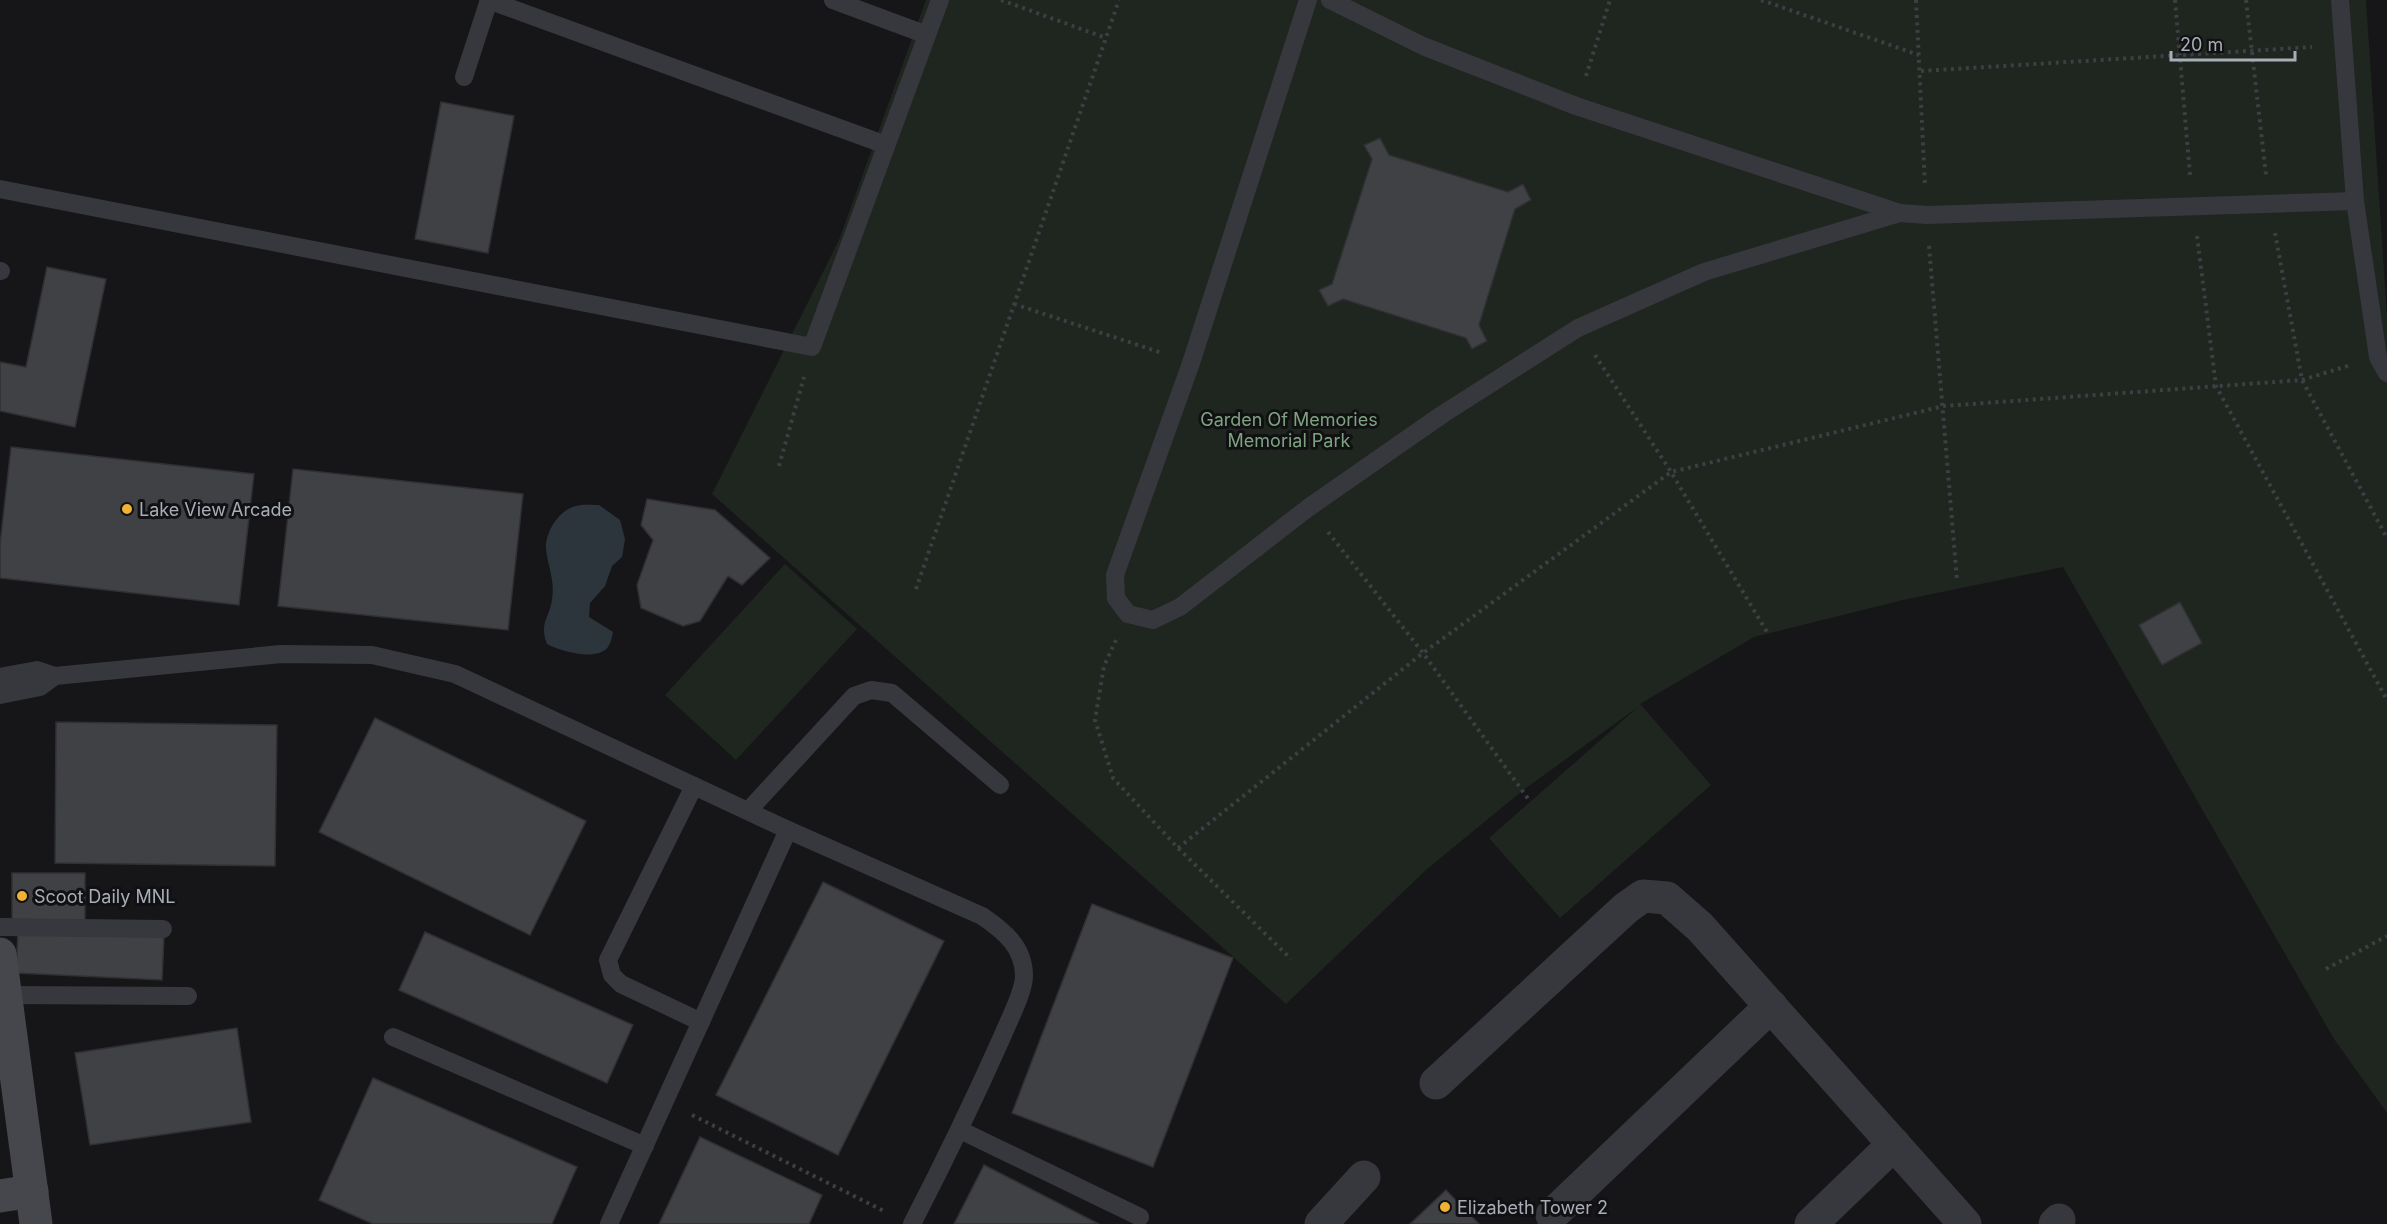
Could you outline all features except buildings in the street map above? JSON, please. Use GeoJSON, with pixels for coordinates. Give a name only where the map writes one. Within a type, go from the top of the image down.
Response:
{"type":"FeatureCollection","features":[{"type":"Feature","properties":{"kind":"street"},"geometry":{"type":"LineString","coordinates":[[1436,1083],[1626,908],[1643,896],[1667,898],[1683,911],[1771,1006],[1965,1224]]}},
{"type":"Feature","properties":{"kind":"street"},"geometry":{"type":"LineString","coordinates":[[0,954],[36,1224]]}},
{"type":"Feature","properties":{"kind":"street"},"geometry":{"type":"LineString","coordinates":[[1552,1215],[1771,1006]]}},
{"type":"Feature","properties":{"kind":"street"},"geometry":{"type":"LineString","coordinates":[[1811,1224],[1894,1144]]}},
{"type":"Feature","properties":{"kind":"street"},"geometry":{"type":"LineString","coordinates":[[1321,1224],[1364,1177]]}},
{"type":"Feature","properties":{"kind":"street"},"geometry":{"type":"LineString","coordinates":[[0,1196],[32,1191]]}},
{"type":"Feature","properties":{"kind":"lane"},"geometry":{"type":"LineString","coordinates":[[464,76],[489,0],[886,145]]}},
{"type":"Feature","properties":{"kind":"lane"},"geometry":{"type":"LineString","coordinates":[[834,0],[927,34]]}},
{"type":"Feature","properties":{"kind":"lane"},"geometry":{"type":"LineString","coordinates":[[0,189],[812,347],[940,0]]}},
{"type":"Feature","properties":{"kind":"lane"},"geometry":{"type":"LineString","coordinates":[[1308,0],[1191,363],[1115,575],[1116,598],[1128,614],[1153,620],[1180,608],[1308,508],[1443,414],[1578,328],[1704,272],[1900,213]]}},
{"type":"Feature","properties":{"kind":"lane"},"geometry":{"type":"LineString","coordinates":[[1330,0],[1423,46],[1576,106],[1900,213],[1927,215],[2355,201]]}},
{"type":"Feature","properties":{"kind":"lane"},"geometry":{"type":"LineString","coordinates":[[2340,0],[2355,201],[2383,365]]}},
{"type":"Feature","properties":{"kind":"lane"},"geometry":{"type":"LineString","coordinates":[[0,677],[37,670],[55,676],[282,654],[372,656],[456,674],[788,830],[981,916],[1007,933],[1020,953],[1024,978],[1011,1016],[960,1130],[912,1224]]}},
{"type":"Feature","properties":{"kind":"lane"},"geometry":{"type":"LineString","coordinates":[[0,695],[40,687],[55,676]]}},
{"type":"Feature","properties":{"kind":"lane"},"geometry":{"type":"LineString","coordinates":[[748,811],[854,696],[872,690],[892,693],[1000,784]]}},
{"type":"Feature","properties":{"kind":"lane"},"geometry":{"type":"LineString","coordinates":[[694,786],[608,960],[612,975],[621,984],[700,1022]]}},
{"type":"Feature","properties":{"kind":"lane"},"geometry":{"type":"LineString","coordinates":[[609,1224],[788,830]]}},
{"type":"Feature","properties":{"kind":"lane"},"geometry":{"type":"LineString","coordinates":[[0,927],[163,929]]}},
{"type":"Feature","properties":{"kind":"lane"},"geometry":{"type":"LineString","coordinates":[[6,995],[188,996]]}},
{"type":"Feature","properties":{"kind":"lane"},"geometry":{"type":"LineString","coordinates":[[393,1037],[645,1146]]}},
{"type":"Feature","properties":{"kind":"lane"},"geometry":{"type":"LineString","coordinates":[[960,1130],[1140,1217]]}},
{"type":"Feature","properties":{"kind":"path"},"geometry":{"type":"LineString","coordinates":[[1001,0],[1106,38]]}},
{"type":"Feature","properties":{"kind":"path"},"geometry":{"type":"LineString","coordinates":[[916,590],[1119,0]]}},
{"type":"Feature","properties":{"kind":"path"},"geometry":{"type":"LineString","coordinates":[[1576,106],[1610,0]]}},
{"type":"Feature","properties":{"kind":"path"},"geometry":{"type":"LineString","coordinates":[[1761,0],[1920,55]]}},
{"type":"Feature","properties":{"kind":"path"},"geometry":{"type":"LineString","coordinates":[[1916,0],[1927,215],[1958,580]]}},
{"type":"Feature","properties":{"kind":"path"},"geometry":{"type":"LineString","coordinates":[[2175,0],[2193,206],[2216,386],[2387,700]]}},
{"type":"Feature","properties":{"kind":"path"},"geometry":{"type":"LineString","coordinates":[[1921,71],[2180,57],[2342,45]]}},
{"type":"Feature","properties":{"kind":"path"},"geometry":{"type":"LineString","coordinates":[[1014,304],[1191,363]]}},
{"type":"Feature","properties":{"kind":"path"},"geometry":{"type":"LineString","coordinates":[[1578,328],[1671,472],[1767,632]]}},
{"type":"Feature","properties":{"kind":"path"},"geometry":{"type":"LineString","coordinates":[[779,466],[812,347]]}},
{"type":"Feature","properties":{"kind":"path"},"geometry":{"type":"LineString","coordinates":[[1178,848],[1423,653],[1671,472],[1944,406],[2302,380],[2383,365]]}},
{"type":"Feature","properties":{"kind":"path"},"geometry":{"type":"LineString","coordinates":[[2302,380],[2387,538]]}},
{"type":"Feature","properties":{"kind":"path"},"geometry":{"type":"LineString","coordinates":[[1308,508],[1423,653],[1529,800]]}},
{"type":"Feature","properties":{"kind":"path"},"geometry":{"type":"LineString","coordinates":[[1128,614],[1104,666],[1095,720],[1113,778],[1178,848],[1291,959]]}},
{"type":"Feature","properties":{"kind":"path"},"geometry":{"type":"LineString","coordinates":[[2326,969],[2387,936]]}},
{"type":"Feature","properties":{"kind":"path"},"geometry":{"type":"LineString","coordinates":[[665,1102],[888,1213]]}},
{"type":"Feature","properties":{"kind":"green space","name":"Garden Of Memories Memorial Park"},"geometry":{"type":"Polygon","coordinates":[[[926,0],[2366,0],[2387,317],[2387,1113],[2334,1039],[2063,567],[1903,600],[1754,637],[1640,704],[1711,785],[1560,918],[1489,838],[1638,707],[1522,791],[1426,870],[1286,1004],[712,494],[839,240],[926,0]]]}},
{"type":"Feature","properties":{"kind":"green space"},"geometry":{"type":"Polygon","coordinates":[[[785,564],[857,629],[736,760],[665,695],[785,564]]]}},
{"type":"Feature","properties":{"kind":"shaded area"},"geometry":{"type":"Polygon","coordinates":[[[578,505],[599,505],[620,520],[625,539],[622,557],[612,566],[605,586],[590,603],[589,617],[613,632],[609,645],[603,651],[596,654],[578,654],[547,644],[545,637],[544,626],[553,593],[546,542],[554,523],[564,512],[578,505]]]}},
{"type":"Feature","properties":{"kind":"place","name":"Lake View Arcade"},"geometry":{"type":"Point","coordinates":[127,509]}},
{"type":"Feature","properties":{"kind":"place","name":"Scoot Daily MNL"},"geometry":{"type":"Point","coordinates":[22,896]}},
{"type":"Feature","properties":{"kind":"place","name":"Elizabeth Tower 2"},"geometry":{"type":"Point","coordinates":[1445,1207]}}]}
